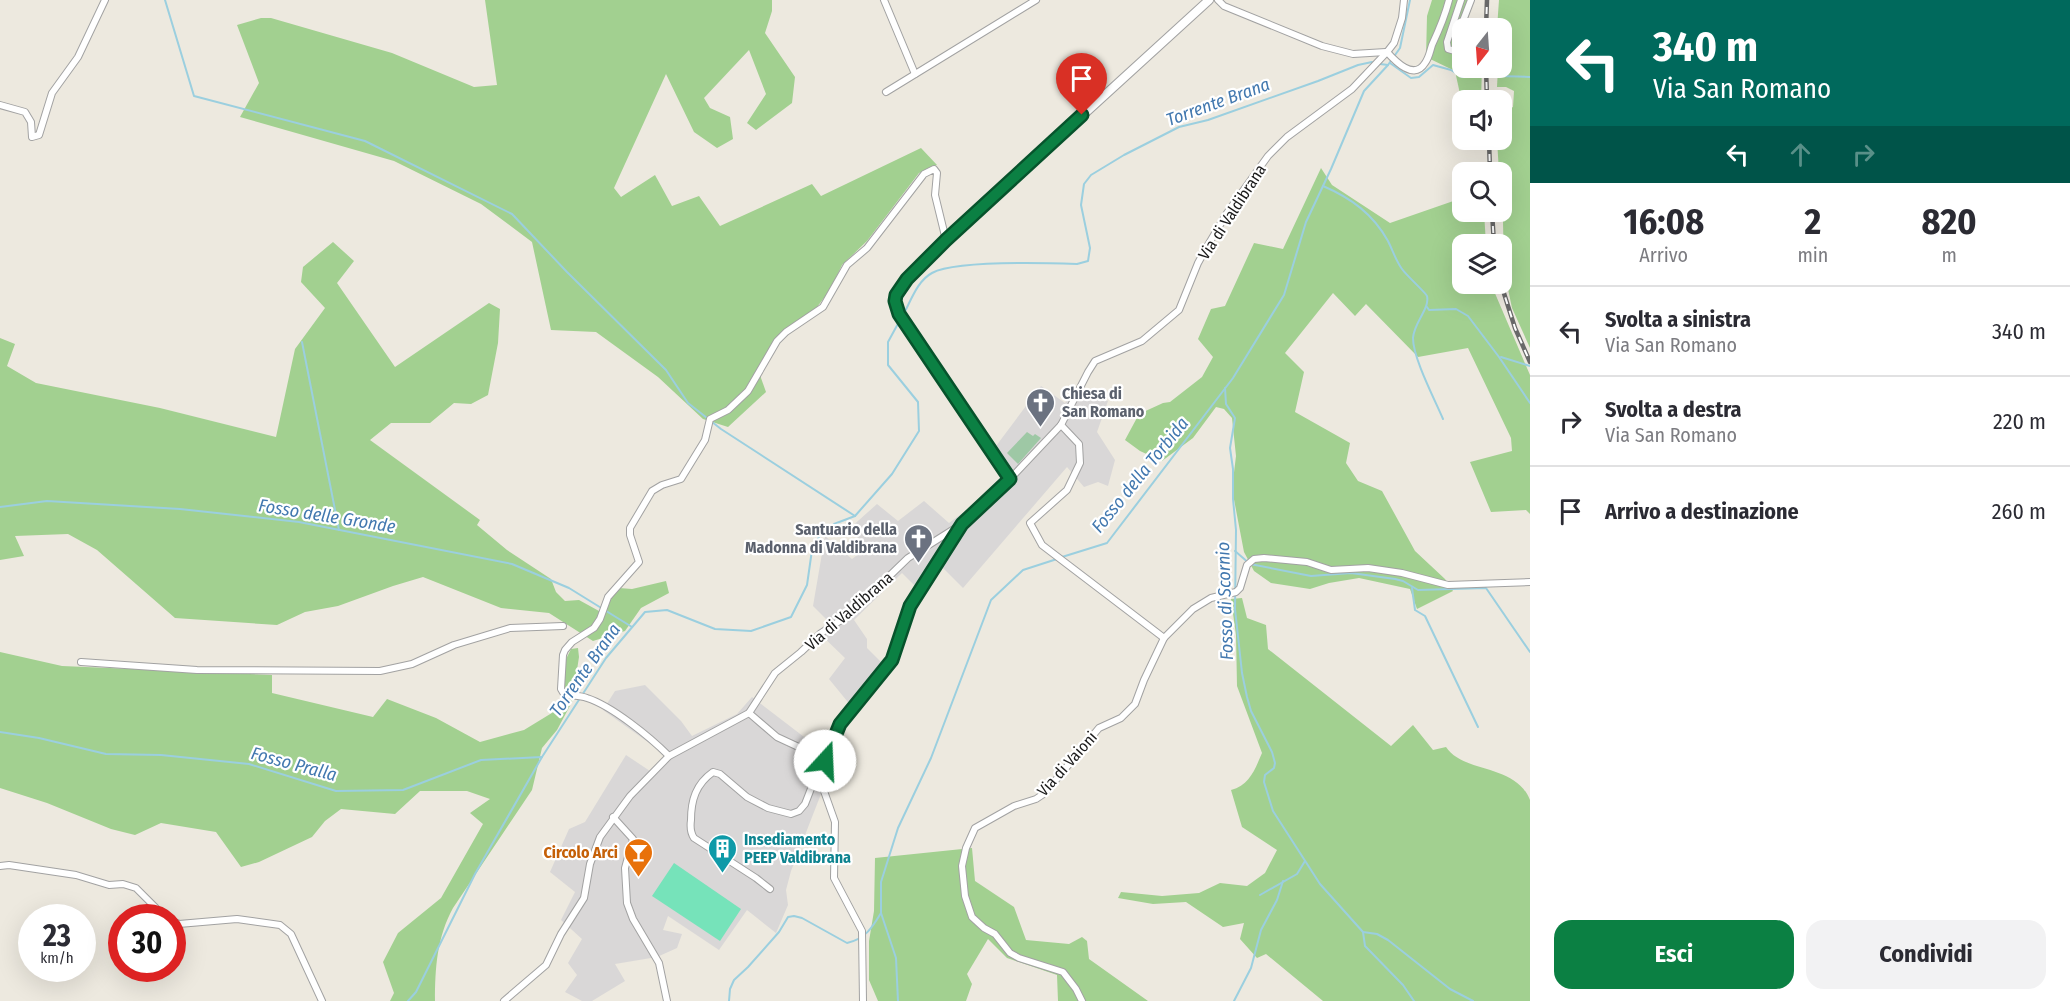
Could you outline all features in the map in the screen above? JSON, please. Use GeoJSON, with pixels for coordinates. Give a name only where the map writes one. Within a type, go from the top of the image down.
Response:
{"type":"FeatureCollection","features":[{"type":"Feature","properties":{"kind":"street"},"geometry":{"type":"LineString","coordinates":[[0,105],[25,112],[31,122],[32,137],[39,135],[52,93],[78,57],[105,0]]}},
{"type":"Feature","properties":{"kind":"street"},"geometry":{"type":"LineString","coordinates":[[884,0],[915,75]]}},
{"type":"Feature","properties":{"kind":"street"},"geometry":{"type":"LineString","coordinates":[[886,92],[1036,0]]}},
{"type":"Feature","properties":{"kind":"street"},"geometry":{"type":"LineString","coordinates":[[1010,479],[899,314],[895,301],[899,289],[946,240],[1209,0]]}},
{"type":"Feature","properties":{"kind":"street"},"geometry":{"type":"LineString","coordinates":[[1218,0],[1224,6],[1322,46],[1353,54],[1387,52],[1397,63],[1411,70],[1423,66],[1440,29],[1449,0]]}},
{"type":"Feature","properties":{"kind":"street","name":"Via di Valdibrana"},"geometry":{"type":"LineString","coordinates":[[504,1001],[546,964],[561,934],[584,898],[595,847],[613,817],[635,790],[669,756],[749,712],[775,673],[821,633],[849,615],[908,558],[962,524],[1010,479],[1061,425],[1095,361],[1143,341],[1179,310],[1198,263],[1227,213],[1274,149],[1352,89],[1387,52],[1394,42],[1402,18],[1404,0]]}},
{"type":"Feature","properties":{"kind":"street"},"geometry":{"type":"LineString","coordinates":[[1461,0],[1447,42],[1448,49],[1455,51],[1460,47],[1461,26],[1471,0]]}},
{"type":"Feature","properties":{"kind":"street"},"geometry":{"type":"LineString","coordinates":[[669,756],[652,739],[597,702],[577,695],[564,694],[561,683],[563,655],[572,642],[594,628],[608,597],[639,562],[630,528],[652,491],[681,479],[705,440],[710,419],[728,410],[748,391],[777,341],[786,332],[823,308],[847,265],[867,248],[924,174],[934,169],[937,173],[935,195],[946,240]]}},
{"type":"Feature","properties":{"kind":"street"},"geometry":{"type":"LineString","coordinates":[[1061,425],[1079,444],[1080,463],[1067,490],[1030,523],[1042,545],[1164,638]]}},
{"type":"Feature","properties":{"kind":"street","name":"Via di Valdibrana"},"geometry":{"type":"LineString","coordinates":[[770,889],[693,837],[690,830],[693,796],[705,779],[716,772],[754,801],[768,808],[791,814],[802,808],[818,777],[838,728],[892,660],[910,606],[962,524]]}},
{"type":"Feature","properties":{"kind":"street","name":"Via di Vaioni"},"geometry":{"type":"LineString","coordinates":[[1082,1001],[1077,988],[1063,972],[1010,953],[995,934],[972,917],[965,896],[962,866],[966,848],[975,828],[1014,806],[1036,799],[1045,793],[1099,728],[1121,718],[1135,704],[1164,638],[1194,609],[1211,598],[1236,592],[1240,588],[1247,565],[1254,559],[1264,558],[1307,562],[1331,570],[1368,568],[1448,585],[1530,582]]}},
{"type":"Feature","properties":{"kind":"street"},"geometry":{"type":"LineString","coordinates":[[81,662],[197,670],[380,671],[412,664],[454,645],[510,628],[563,626]]}},
{"type":"Feature","properties":{"kind":"street"},"geometry":{"type":"LineString","coordinates":[[749,712],[777,737],[812,755],[818,763],[818,777],[835,822],[834,878],[862,931],[863,1001]]}},
{"type":"Feature","properties":{"kind":"street"},"geometry":{"type":"LineString","coordinates":[[613,817],[633,839],[626,868],[627,903],[633,919],[659,963],[667,1001]]}},
{"type":"Feature","properties":{"kind":"street"},"geometry":{"type":"LineString","coordinates":[[0,866],[9,865],[76,875],[109,885],[123,884],[136,888],[152,904]]}},
{"type":"Feature","properties":{"kind":"street"},"geometry":{"type":"LineString","coordinates":[[186,923],[237,919],[280,925],[291,934],[322,1001]]}},
{"type":"Feature","properties":{"kind":"shaded area"},"geometry":{"type":"Polygon","coordinates":[[[1041,386],[1065,403],[1075,387],[1108,401],[1097,432],[1115,460],[1108,486],[1098,482],[1084,487],[1067,467],[963,588],[941,566],[924,595],[902,573],[854,620],[867,639],[867,648],[890,671],[856,712],[829,679],[845,658],[817,631],[829,622],[813,606],[825,536],[852,559],[868,547],[849,529],[877,504],[898,521],[924,501],[949,523],[968,509],[1009,469],[993,450],[1041,386]]]}},
{"type":"Feature","properties":{"kind":"shaded area"},"geometry":{"type":"Polygon","coordinates":[[[645,685],[681,721],[692,736],[737,714],[752,697],[825,753],[821,794],[791,871],[786,890],[788,905],[776,933],[747,910],[719,950],[668,916],[663,930],[682,934],[677,948],[657,957],[615,964],[625,981],[592,1001],[582,1001],[565,992],[577,975],[568,963],[582,939],[561,920],[575,892],[550,872],[569,829],[585,822],[626,755],[650,771],[666,755],[603,710],[615,691],[645,685]]]}},
{"type":"Feature","properties":{"kind":"green space"},"geometry":{"type":"Polygon","coordinates":[[[485,0],[772,0],[772,11],[765,33],[795,77],[792,103],[756,130],[747,123],[766,94],[749,50],[704,98],[710,108],[730,117],[733,139],[717,148],[694,132],[666,74],[614,188],[621,197],[655,175],[672,206],[699,196],[720,226],[812,184],[821,196],[921,148],[937,165],[919,173],[867,241],[842,265],[830,290],[817,307],[777,338],[761,366],[761,378],[766,392],[728,427],[703,419],[658,377],[596,332],[551,330],[532,242],[481,204],[394,161],[240,117],[259,83],[237,25],[261,18],[271,18],[392,53],[474,87],[497,85],[485,0]]]}},
{"type":"Feature","properties":{"kind":"green space"},"geometry":{"type":"Polygon","coordinates":[[[1432,0],[1469,0],[1468,18],[1452,18],[1452,70],[1426,57],[1427,16],[1432,0]]]}},
{"type":"Feature","properties":{"kind":"green space"},"geometry":{"type":"Polygon","coordinates":[[[1499,0],[1530,0],[1530,348],[1512,308],[1509,294],[1512,294],[1512,234],[1503,234],[1503,222],[1512,222],[1512,162],[1498,162],[1498,150],[1512,150],[1514,91],[1506,87],[1497,87],[1497,78],[1512,78],[1512,18],[1498,18],[1499,0]]]}},
{"type":"Feature","properties":{"kind":"green space"},"geometry":{"type":"Polygon","coordinates":[[[1457,78],[1482,78],[1481,90],[1459,90],[1457,78]]]}},
{"type":"Feature","properties":{"kind":"green space"},"geometry":{"type":"Polygon","coordinates":[[[1321,168],[1332,185],[1390,223],[1452,201],[1452,222],[1485,222],[1485,234],[1452,234],[1452,294],[1495,294],[1530,375],[1530,514],[1526,510],[1491,512],[1470,462],[1512,451],[1511,438],[1468,348],[1418,357],[1366,304],[1355,316],[1333,293],[1285,353],[1304,372],[1295,412],[1350,443],[1346,463],[1358,481],[1382,491],[1415,551],[1445,579],[1453,591],[1417,609],[1410,589],[1359,578],[1310,589],[1271,583],[1254,571],[1244,552],[1232,489],[1236,456],[1232,418],[1224,409],[1216,407],[1193,438],[1162,461],[1140,451],[1125,440],[1139,414],[1170,402],[1202,377],[1213,357],[1198,339],[1211,309],[1225,306],[1254,243],[1283,249],[1321,168]]]}},
{"type":"Feature","properties":{"kind":"green space"},"geometry":{"type":"Polygon","coordinates":[[[333,242],[354,261],[337,283],[395,367],[489,303],[500,309],[498,343],[488,395],[471,404],[454,403],[430,423],[391,423],[370,440],[480,520],[477,525],[507,550],[551,579],[556,592],[565,601],[579,600],[599,611],[619,588],[632,589],[666,581],[669,593],[641,608],[625,631],[593,641],[549,613],[501,608],[423,577],[338,606],[305,612],[277,625],[175,618],[97,550],[68,534],[15,536],[24,556],[0,560],[0,338],[15,344],[7,366],[36,383],[160,408],[276,437],[295,349],[325,308],[301,282],[303,267],[333,242]]]}},
{"type":"Feature","properties":{"kind":"green space"},"geometry":{"type":"Polygon","coordinates":[[[1027,432],[1041,438],[1018,464],[1007,453],[1027,432]]]}},
{"type":"Feature","properties":{"kind":"green space"},"geometry":{"type":"Polygon","coordinates":[[[1242,598],[1247,618],[1266,625],[1268,649],[1391,746],[1413,725],[1433,750],[1446,747],[1454,756],[1502,774],[1523,788],[1530,800],[1530,1001],[1323,1001],[1266,954],[1257,958],[1240,939],[1244,923],[1223,927],[1186,902],[1153,904],[1118,898],[1121,892],[1162,896],[1199,893],[1220,883],[1247,886],[1265,873],[1277,850],[1242,827],[1231,790],[1247,780],[1262,753],[1237,686],[1236,635],[1231,599],[1242,598]]]}},
{"type":"Feature","properties":{"kind":"green space"},"geometry":{"type":"Polygon","coordinates":[[[578,648],[579,657],[572,702],[557,730],[542,748],[532,790],[453,908],[443,930],[438,953],[435,1001],[390,1001],[394,993],[383,962],[398,933],[441,898],[483,824],[470,813],[490,799],[467,791],[420,791],[395,814],[341,809],[325,821],[312,837],[259,862],[241,867],[216,832],[161,823],[135,835],[111,829],[47,803],[0,788],[0,652],[62,666],[272,675],[272,693],[373,717],[387,699],[436,718],[480,742],[524,730],[560,708],[565,661],[571,649],[578,648]]]}},
{"type":"Feature","properties":{"kind":"green space"},"geometry":{"type":"Polygon","coordinates":[[[972,848],[975,881],[1014,907],[1026,940],[1069,944],[1082,937],[1087,941],[1089,959],[1148,1001],[1058,1001],[1057,975],[1007,958],[988,939],[967,974],[972,984],[966,1001],[878,1001],[869,980],[869,941],[874,911],[875,858],[972,848]]]}},
{"type":"Feature","properties":{"kind":"green space"},"geometry":{"type":"Polygon","coordinates":[[[674,863],[741,909],[720,941],[652,896],[674,863]]]}},
{"type":"Feature","properties":{"kind":"waterway"},"geometry":{"type":"LineString","coordinates":[[165,0],[194,96],[365,141],[512,214],[666,370],[688,403],[721,429],[855,516]]}},
{"type":"Feature","properties":{"kind":"waterway","name":"Fosso della Torbida"},"geometry":{"type":"LineString","coordinates":[[1062,557],[1107,543],[1233,378],[1284,295],[1306,222],[1364,91],[1400,48],[1410,0]]}},
{"type":"Feature","properties":{"kind":"waterway","name":"Torrente Brana"},"geometry":{"type":"LineString","coordinates":[[903,315],[922,281],[932,273],[944,269],[981,264],[1077,264],[1088,261],[1090,248],[1081,205],[1084,184],[1091,175],[1179,127],[1208,120],[1358,65],[1372,62]]}},
{"type":"Feature","properties":{"kind":"waterway"},"geometry":{"type":"LineString","coordinates":[[1390,63],[1411,78],[1419,77],[1433,65],[1452,71]]}},
{"type":"Feature","properties":{"kind":"waterway","name":"Fosso della Torbida"},"geometry":{"type":"LineString","coordinates":[[1380,64],[1388,65]]}},
{"type":"Feature","properties":{"kind":"waterway"},"geometry":{"type":"LineString","coordinates":[[1512,76],[1530,77]]}},
{"type":"Feature","properties":{"kind":"waterway"},"geometry":{"type":"LineString","coordinates":[[1323,186],[1343,196],[1368,215],[1382,231],[1402,269],[1427,296],[1426,306],[1414,332],[1414,346],[1420,367],[1443,419]]}},
{"type":"Feature","properties":{"kind":"waterway"},"geometry":{"type":"LineString","coordinates":[[1427,307],[1429,310],[1456,309],[1468,316],[1530,403]]}},
{"type":"Feature","properties":{"kind":"waterway","name":"Torrente Brana"},"geometry":{"type":"LineString","coordinates":[[408,1001],[416,992],[475,874],[542,757],[606,658],[645,612],[667,610],[715,629],[751,631],[791,617],[807,585],[812,550],[820,535],[834,524],[855,516],[892,474],[919,431],[918,402],[888,365],[888,342],[900,320]]}},
{"type":"Feature","properties":{"kind":"waterway"},"geometry":{"type":"LineString","coordinates":[[302,342],[339,530]]}},
{"type":"Feature","properties":{"kind":"waterway"},"geometry":{"type":"LineString","coordinates":[[1501,357],[1530,366]]}},
{"type":"Feature","properties":{"kind":"waterway","name":"Fosso di Scornio"},"geometry":{"type":"LineString","coordinates":[[1225,388],[1226,404],[1235,418],[1230,448],[1236,530],[1235,609],[1242,673],[1251,711],[1272,752],[1275,763],[1274,768],[1265,775],[1264,782],[1273,811],[1320,884],[1363,932],[1377,934],[1388,940],[1450,989],[1473,1001]]}},
{"type":"Feature","properties":{"kind":"waterway","name":"Fosso delle Gronde"},"geometry":{"type":"LineString","coordinates":[[0,507],[47,501],[180,509],[299,522],[512,564],[569,588],[632,627]]}},
{"type":"Feature","properties":{"kind":"waterway"},"geometry":{"type":"LineString","coordinates":[[1235,551],[1250,564],[1311,576],[1351,573],[1403,581],[1418,590],[1486,588],[1530,652]]}},
{"type":"Feature","properties":{"kind":"waterway","name":"Fosso della Torbida"},"geometry":{"type":"LineString","coordinates":[[898,1001],[896,958],[881,913],[881,882],[898,828],[931,758],[991,600],[1023,570],[1057,559]]}},
{"type":"Feature","properties":{"kind":"waterway"},"geometry":{"type":"LineString","coordinates":[[1412,588],[1415,610],[1425,616],[1478,727]]}},
{"type":"Feature","properties":{"kind":"waterway","name":"Fosso Pralla"},"geometry":{"type":"LineString","coordinates":[[0,732],[39,738],[106,754],[161,755],[249,764],[336,791],[403,790],[481,760],[542,757]]}},
{"type":"Feature","properties":{"kind":"waterway"},"geometry":{"type":"LineString","coordinates":[[1260,895],[1297,874],[1305,861]]}},
{"type":"Feature","properties":{"kind":"waterway"},"geometry":{"type":"LineString","coordinates":[[1234,1001],[1251,968],[1261,930],[1277,900],[1283,881]]}},
{"type":"Feature","properties":{"kind":"waterway"},"geometry":{"type":"LineString","coordinates":[[729,1001],[730,989],[734,980],[779,932],[788,917],[802,918],[847,943],[859,939],[867,932],[881,913]]}},
{"type":"Feature","properties":{"kind":"waterway"},"geometry":{"type":"LineString","coordinates":[[1363,932],[1365,946],[1403,985],[1414,1001]]}},
{"type":"Feature","properties":{"kind":"railway"},"geometry":{"type":"LineString","coordinates":[[1486,18],[1487,0]]}},
{"type":"Feature","properties":{"kind":"railway"},"geometry":{"type":"LineString","coordinates":[[1486,78],[1487,90]]}},
{"type":"Feature","properties":{"kind":"railway"},"geometry":{"type":"LineString","coordinates":[[1489,150],[1490,162]]}},
{"type":"Feature","properties":{"kind":"railway"},"geometry":{"type":"LineString","coordinates":[[1493,222],[1493,234]]}},
{"type":"Feature","properties":{"kind":"railway"},"geometry":{"type":"LineString","coordinates":[[1504,294],[1515,328],[1530,362]]}},
{"type":"Feature","properties":{"kind":"place","name":"Chiesa di San Romano"},"geometry":{"type":"Point","coordinates":[1041,428]}},
{"type":"Feature","properties":{"kind":"place","name":"Santuario della Madonna di Valdibrana"},"geometry":{"type":"Point","coordinates":[918,564]}},
{"type":"Feature","properties":{"kind":"place","name":"Insediamento PEEP Valdibrana"},"geometry":{"type":"Point","coordinates":[723,874]}},
{"type":"Feature","properties":{"kind":"place","name":"Circolo Arci"},"geometry":{"type":"Point","coordinates":[639,878]}},
{"type":"Feature","properties":{"kind":"route"},"geometry":{"type":"LineString","coordinates":[[825,761],[840,724],[892,660],[913,600],[925,585],[962,524],[1010,479],[899,314],[895,301],[896,295],[907,279],[946,240],[1082,115]]}}]}
